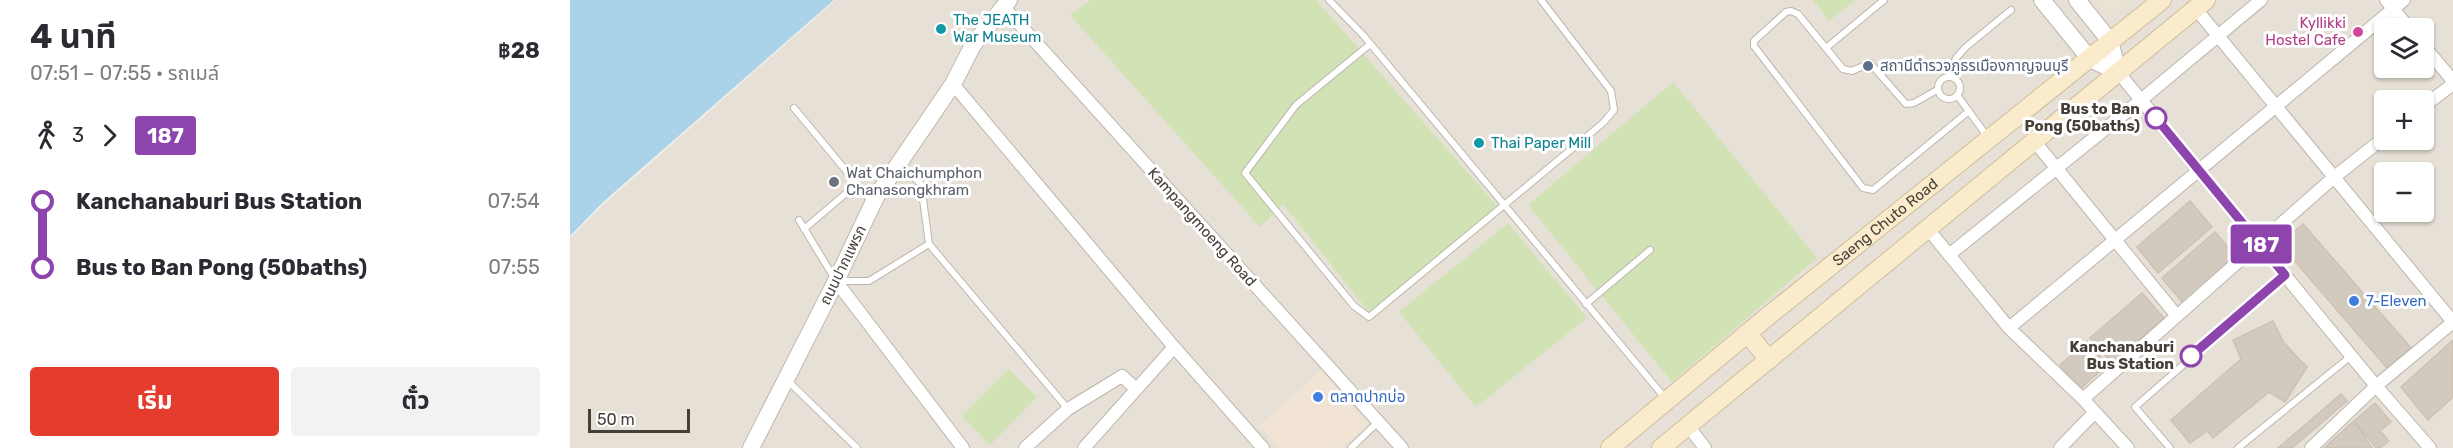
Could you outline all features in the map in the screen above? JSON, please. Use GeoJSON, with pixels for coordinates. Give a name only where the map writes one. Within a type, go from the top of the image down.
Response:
{"type":"FeatureCollection","features":[{"type":"Feature","properties":{"kind":"main road","name":"Saeng Chuto Road"},"geometry":{"type":"LineString","coordinates":[[1610,448],[1747,333],[2162,0]]}},
{"type":"Feature","properties":{"kind":"main road","name":"Saeng Chuto Road"},"geometry":{"type":"LineString","coordinates":[[1661,448],[2201,4]]}},
{"type":"Feature","properties":{"kind":"main road"},"geometry":{"type":"LineString","coordinates":[[1894,215],[1921,234]]}},
{"type":"Feature","properties":{"kind":"main road"},"geometry":{"type":"LineString","coordinates":[[1747,333],[1768,360]]}},
{"type":"Feature","properties":{"kind":"street"},"geometry":{"type":"LineString","coordinates":[[2042,0],[2090,59],[2118,72],[2351,356],[2430,448]]}},
{"type":"Feature","properties":{"kind":"street"},"geometry":{"type":"LineString","coordinates":[[2077,0],[2110,41],[2118,72]]}},
{"type":"Feature","properties":{"kind":"street"},"geometry":{"type":"LineString","coordinates":[[1949,255],[2142,100],[2261,0]]}},
{"type":"Feature","properties":{"kind":"street"},"geometry":{"type":"LineString","coordinates":[[2009,328],[2199,171],[2389,5],[2404,0]]}},
{"type":"Feature","properties":{"kind":"street","name":"ถนนปากแพรก"},"geometry":{"type":"LineString","coordinates":[[751,448],[787,380],[873,203],[953,84],[973,45],[1006,3]]}},
{"type":"Feature","properties":{"kind":"street","name":"Kampangmoeng Road"},"geometry":{"type":"LineString","coordinates":[[1006,3],[1402,448]]}},
{"type":"Feature","properties":{"kind":"street"},"geometry":{"type":"LineString","coordinates":[[2201,4],[2218,36],[2274,107],[2453,322],[2376,386],[2311,448]]}},
{"type":"Feature","properties":{"kind":"street"},"geometry":{"type":"LineString","coordinates":[[2389,5],[2400,18]]}},
{"type":"Feature","properties":{"kind":"street"},"geometry":{"type":"LineString","coordinates":[[2434,58],[2453,82],[2434,98]]}},
{"type":"Feature","properties":{"kind":"street"},"geometry":{"type":"LineString","coordinates":[[953,84],[1174,347],[1263,448]]}},
{"type":"Feature","properties":{"kind":"street"},"geometry":{"type":"LineString","coordinates":[[2035,142],[2177,316]]}},
{"type":"Feature","properties":{"kind":"street"},"geometry":{"type":"LineString","coordinates":[[2083,399],[2333,178],[2374,146]]}},
{"type":"Feature","properties":{"kind":"street"},"geometry":{"type":"LineString","coordinates":[[1921,234],[1949,255],[2009,328],[2083,399],[2128,448]]}},
{"type":"Feature","properties":{"kind":"street"},"geometry":{"type":"LineString","coordinates":[[836,281],[963,448]]}},
{"type":"Feature","properties":{"kind":"street"},"geometry":{"type":"LineString","coordinates":[[1084,448],[1135,388],[1174,347]]}},
{"type":"Feature","properties":{"kind":"street"},"geometry":{"type":"LineString","coordinates":[[1025,448],[1068,409],[1122,376],[1135,388]]}},
{"type":"Feature","properties":{"kind":"street"},"geometry":{"type":"LineString","coordinates":[[2060,448],[2095,412]]}},
{"type":"Feature","properties":{"kind":"street"},"geometry":{"type":"LineString","coordinates":[[1688,426],[1705,448]]}},
{"type":"Feature","properties":{"kind":"lane"},"geometry":{"type":"LineString","coordinates":[[1369,45],[1296,105],[1245,173],[1346,297],[1369,317],[1603,123],[1614,110],[1611,91],[1540,0]]}},
{"type":"Feature","properties":{"kind":"lane"},"geometry":{"type":"LineString","coordinates":[[1826,48],[1884,0]]}},
{"type":"Feature","properties":{"kind":"lane"},"geometry":{"type":"LineString","coordinates":[[1331,1],[1362,35],[1667,400]]}},
{"type":"Feature","properties":{"kind":"lane"},"geometry":{"type":"LineString","coordinates":[[1949,76],[1956,58],[1966,47],[2011,10]]}},
{"type":"Feature","properties":{"kind":"lane"},"geometry":{"type":"LineString","coordinates":[[1937,90],[1945,99],[1952,99],[1957,95],[1959,83],[1955,78],[1949,76],[1942,78],[1937,90],[1914,103],[1906,104],[1873,65],[1867,63],[1847,72],[1798,14],[1791,11],[1786,12],[1754,41],[1754,46],[1863,188],[1868,191],[1873,190],[1968,111]]}},
{"type":"Feature","properties":{"kind":"lane"},"geometry":{"type":"LineString","coordinates":[[1957,95],[1989,140]]}},
{"type":"Feature","properties":{"kind":"lane"},"geometry":{"type":"LineString","coordinates":[[794,108],[873,203]]}},
{"type":"Feature","properties":{"kind":"lane"},"geometry":{"type":"LineString","coordinates":[[898,164],[921,184],[929,244],[1068,409]]}},
{"type":"Feature","properties":{"kind":"lane"},"geometry":{"type":"LineString","coordinates":[[804,229],[857,184]]}},
{"type":"Feature","properties":{"kind":"lane"},"geometry":{"type":"LineString","coordinates":[[799,220],[836,281],[869,281],[929,244]]}},
{"type":"Feature","properties":{"kind":"lane"},"geometry":{"type":"LineString","coordinates":[[1586,304],[1650,250]]}},
{"type":"Feature","properties":{"kind":"lane"},"geometry":{"type":"LineString","coordinates":[[2170,448],[2134,407],[2285,275]]}},
{"type":"Feature","properties":{"kind":"lane"},"geometry":{"type":"LineString","coordinates":[[2238,448],[2351,356]]}},
{"type":"Feature","properties":{"kind":"lane"},"geometry":{"type":"LineString","coordinates":[[787,380],[857,448]]}},
{"type":"Feature","properties":{"kind":"lane"},"geometry":{"type":"LineString","coordinates":[[1351,448],[1378,422]]}},
{"type":"Feature","properties":{"kind":"shaded area"},"geometry":{"type":"Polygon","coordinates":[[[836,0],[2453,0],[2453,448],[570,448],[570,238],[604,204],[836,0]]]}},
{"type":"Feature","properties":{"kind":"shaded area"},"geometry":{"type":"Polygon","coordinates":[[[2098,0],[2134,0],[2113,17],[2098,0]]]}},
{"type":"Feature","properties":{"kind":"shaded area","name":"ตลาดปากบ่อ"},"geometry":{"type":"Polygon","coordinates":[[[1321,371],[1368,424],[1340,448],[1279,448],[1259,426],[1321,371]]]}},
{"type":"Feature","properties":{"kind":"green space"},"geometry":{"type":"Polygon","coordinates":[[[1091,0],[1316,0],[1497,206],[1369,312],[1283,204],[1260,227],[1070,15],[1091,0]]]}},
{"type":"Feature","properties":{"kind":"green space"},"geometry":{"type":"Polygon","coordinates":[[[1813,0],[1855,0],[1829,21],[1813,0]]]}},
{"type":"Feature","properties":{"kind":"green space"},"geometry":{"type":"Polygon","coordinates":[[[1673,82],[1817,258],[1672,382],[1528,205],[1673,82]]]}},
{"type":"Feature","properties":{"kind":"green space"},"geometry":{"type":"Polygon","coordinates":[[[1508,223],[1587,318],[1476,407],[1399,312],[1508,223]]]}},
{"type":"Feature","properties":{"kind":"green space"},"geometry":{"type":"Polygon","coordinates":[[[1009,369],[1037,397],[990,445],[962,416],[1009,369]]]}},
{"type":"Feature","properties":{"kind":"water"},"geometry":{"type":"Polygon","coordinates":[[[570,0],[834,0],[602,203],[570,236],[570,0]]]}},
{"type":"Feature","properties":{"kind":"building"},"geometry":{"type":"Polygon","coordinates":[[[2190,201],[2212,227],[2158,273],[2137,247],[2190,201]]]}},
{"type":"Feature","properties":{"kind":"building"},"geometry":{"type":"Polygon","coordinates":[[[2303,224],[2411,348],[2387,368],[2280,244],[2303,224]]]}},
{"type":"Feature","properties":{"kind":"building"},"geometry":{"type":"Polygon","coordinates":[[[2215,232],[2237,258],[2184,304],[2162,278],[2215,232]]]}},
{"type":"Feature","properties":{"kind":"building"},"geometry":{"type":"Polygon","coordinates":[[[2142,293],[2164,318],[2112,363],[2090,338],[2142,293]]]}},
{"type":"Feature","properties":{"kind":"building"},"geometry":{"type":"Polygon","coordinates":[[[2273,321],[2284,343],[2307,367],[2285,402],[2269,392],[2213,438],[2207,431],[2190,443],[2171,420],[2241,359],[2233,340],[2273,321]]]}},
{"type":"Feature","properties":{"kind":"building"},"geometry":{"type":"Polygon","coordinates":[[[2453,340],[2453,397],[2428,420],[2401,387],[2453,340]]]}},
{"type":"Feature","properties":{"kind":"building"},"geometry":{"type":"Polygon","coordinates":[[[2087,341],[2107,365],[2080,389],[2060,365],[2087,341]]]}},
{"type":"Feature","properties":{"kind":"building"},"geometry":{"type":"Polygon","coordinates":[[[2341,394],[2347,401],[2292,448],[2278,448],[2341,394]]]}},
{"type":"Feature","properties":{"kind":"building"},"geometry":{"type":"Polygon","coordinates":[[[2375,403],[2391,422],[2380,431],[2389,441],[2380,448],[2376,448],[2354,421],[2375,403]]]}},
{"type":"Feature","properties":{"kind":"building"},"geometry":{"type":"Polygon","coordinates":[[[2354,421],[2372,448],[2324,448],[2354,421]]]}},
{"type":"Feature","properties":{"kind":"bus line","name":"187"},"geometry":{"type":"LineString","coordinates":[[2156,118],[2285,275],[2191,356]]}},
{"type":"Feature","properties":{"kind":"place","name":"The JEATH War Museum"},"geometry":{"type":"Point","coordinates":[941,29]}},
{"type":"Feature","properties":{"kind":"place","name":"Kyllikki Hostel Cafe"},"geometry":{"type":"Point","coordinates":[2358,32]}},
{"type":"Feature","properties":{"kind":"place","name":"สถานีตำรวจภูธรเมืองกาญจนบุรี"},"geometry":{"type":"Point","coordinates":[1868,66]}},
{"type":"Feature","properties":{"kind":"place","name":"Bus to Ban Pong (50baths)"},"geometry":{"type":"Point","coordinates":[2156,118]}},
{"type":"Feature","properties":{"kind":"place","name":"Thai Paper Mill"},"geometry":{"type":"Point","coordinates":[1479,143]}},
{"type":"Feature","properties":{"kind":"place","name":"Wat Chaichumphon Chanasongkhram"},"geometry":{"type":"Point","coordinates":[834,182]}},
{"type":"Feature","properties":{"kind":"place","name":"7-Eleven"},"geometry":{"type":"Point","coordinates":[2354,301]}},
{"type":"Feature","properties":{"kind":"place","name":"Kanchanaburi Bus Station"},"geometry":{"type":"Point","coordinates":[2191,356]}},
{"type":"Feature","properties":{"kind":"place","name":"ตลาดปากบ่อ"},"geometry":{"type":"Point","coordinates":[1318,397]}}]}
